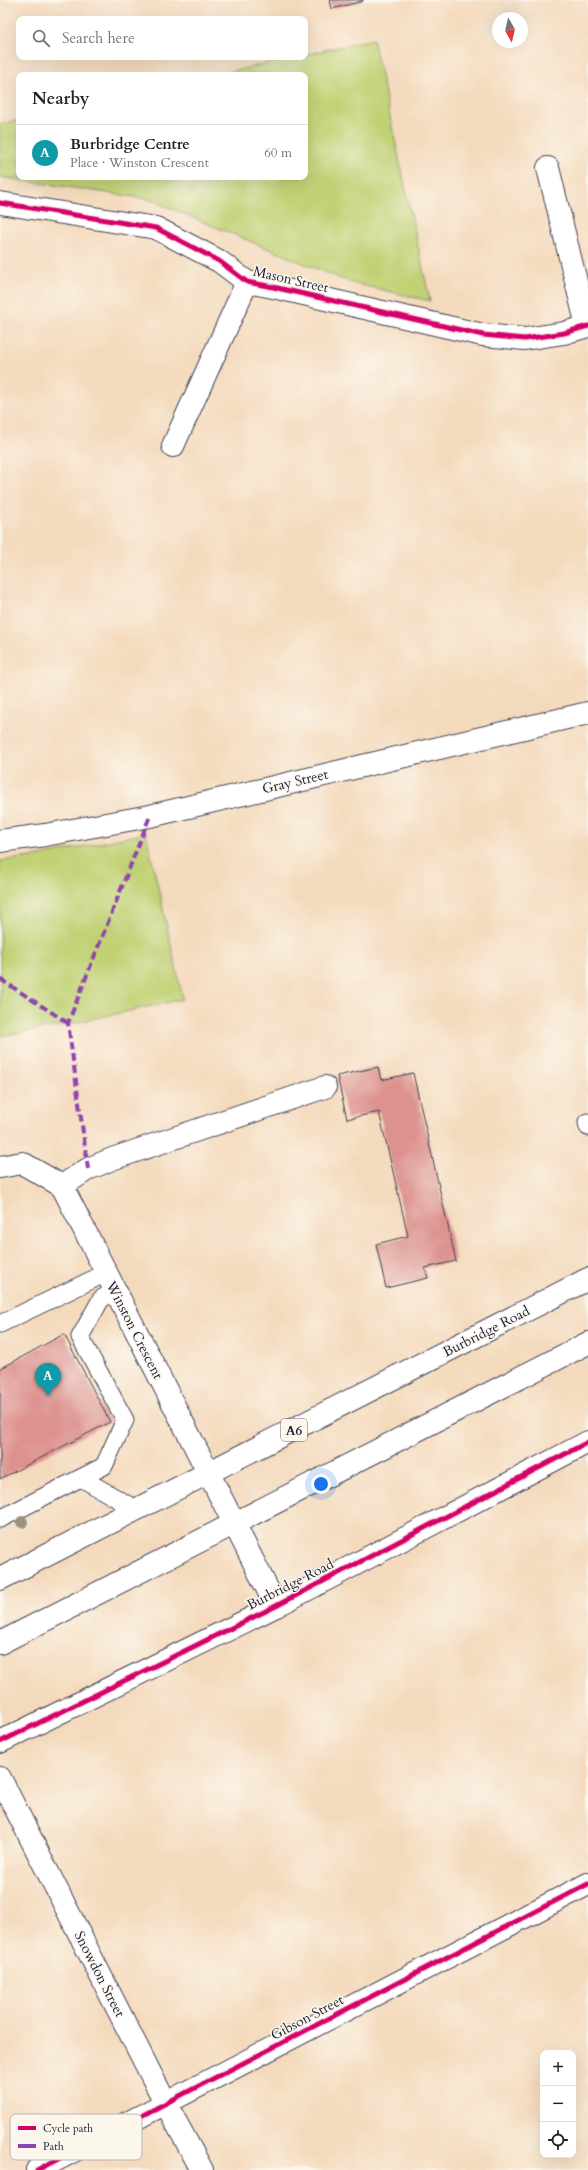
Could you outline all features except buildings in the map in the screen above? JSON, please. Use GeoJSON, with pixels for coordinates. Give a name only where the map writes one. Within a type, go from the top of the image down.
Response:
{"type":"FeatureCollection","features":[{"type":"Feature","properties":{"kind":"street","name":"Mason Street"},"geometry":{"type":"LineString","coordinates":[[0,203],[156,228],[218,260],[247,282],[483,336],[525,339],[564,333],[588,326],[548,168]]}},
{"type":"Feature","properties":{"kind":"street","name":"Mason Street"},"geometry":{"type":"LineString","coordinates":[[173,446],[247,282]]}},
{"type":"Feature","properties":{"kind":"street","name":"Gray Street"},"geometry":{"type":"LineString","coordinates":[[0,841],[150,816],[588,713]]}},
{"type":"Feature","properties":{"kind":"street"},"geometry":{"type":"LineString","coordinates":[[0,1166],[22,1163],[62,1186],[88,1169],[112,1159],[325,1088]]}},
{"type":"Feature","properties":{"kind":"street","name":"Winston Crescent"},"geometry":{"type":"LineString","coordinates":[[62,1186],[276,1606]]}},
{"type":"Feature","properties":{"kind":"street","name":"Burbridge Road"},"geometry":{"type":"LineString","coordinates":[[0,1579],[209,1474],[588,1279]]}},
{"type":"Feature","properties":{"kind":"street"},"geometry":{"type":"LineString","coordinates":[[0,1643],[588,1343]]}},
{"type":"Feature","properties":{"kind":"street","name":"Burbridge Road"},"geometry":{"type":"LineString","coordinates":[[0,1742],[276,1606],[588,1442]]}},
{"type":"Feature","properties":{"kind":"street","name":"Snowdon Street"},"geometry":{"type":"LineString","coordinates":[[0,1778],[166,2104],[202,2170]]}},
{"type":"Feature","properties":{"kind":"street","name":"Gibson Street"},"geometry":{"type":"LineString","coordinates":[[142,2116],[588,1884]]}},
{"type":"Feature","properties":{"kind":"street","name":"Gibson Street"},"geometry":{"type":"LineString","coordinates":[[37,2170],[57,2160]]}},
{"type":"Feature","properties":{"kind":"lane"},"geometry":{"type":"LineString","coordinates":[[0,1324],[111,1282]]}},
{"type":"Feature","properties":{"kind":"lane"},"geometry":{"type":"LineString","coordinates":[[0,1519],[104,1466],[125,1420],[80,1337],[111,1282]]}},
{"type":"Feature","properties":{"kind":"lane"},"geometry":{"type":"LineString","coordinates":[[81,1478],[137,1510]]}},
{"type":"Feature","properties":{"kind":"green space"},"geometry":{"type":"Polygon","coordinates":[[[373,39],[430,301],[349,282],[148,199],[20,180],[308,180],[308,72],[229,72],[282,60],[308,60],[308,54],[373,39]]]}},
{"type":"Feature","properties":{"kind":"green space"},"geometry":{"type":"Polygon","coordinates":[[[16,121],[16,179],[0,177],[0,124],[16,121]]]}},
{"type":"Feature","properties":{"kind":"green space"},"geometry":{"type":"Polygon","coordinates":[[[146,833],[183,999],[65,1025],[0,1036],[0,861],[40,856],[146,833]]]}},
{"type":"Feature","properties":{"kind":"marked path"},"geometry":{"type":"LineString","coordinates":[[88,1169],[68,1023],[150,816]]}},
{"type":"Feature","properties":{"kind":"marked path"},"geometry":{"type":"LineString","coordinates":[[0,979],[68,1023]]}},
{"type":"Feature","properties":{"kind":"cycle path"},"geometry":{"type":"LineString","coordinates":[[0,203],[156,228],[219,261],[247,282],[483,335],[525,339],[564,333],[588,326]]}},
{"type":"Feature","properties":{"kind":"cycle path"},"geometry":{"type":"LineString","coordinates":[[0,1742],[276,1606],[588,1442]]}},
{"type":"Feature","properties":{"kind":"cycle path"},"geometry":{"type":"LineString","coordinates":[[142,2115],[588,1884]]}},
{"type":"Feature","properties":{"kind":"cycle path"},"geometry":{"type":"LineString","coordinates":[[37,2170],[56,2160]]}},
{"type":"Feature","properties":{"kind":"place","name":"Burbridge Centre"},"geometry":{"type":"Point","coordinates":[48,1396]}}]}
